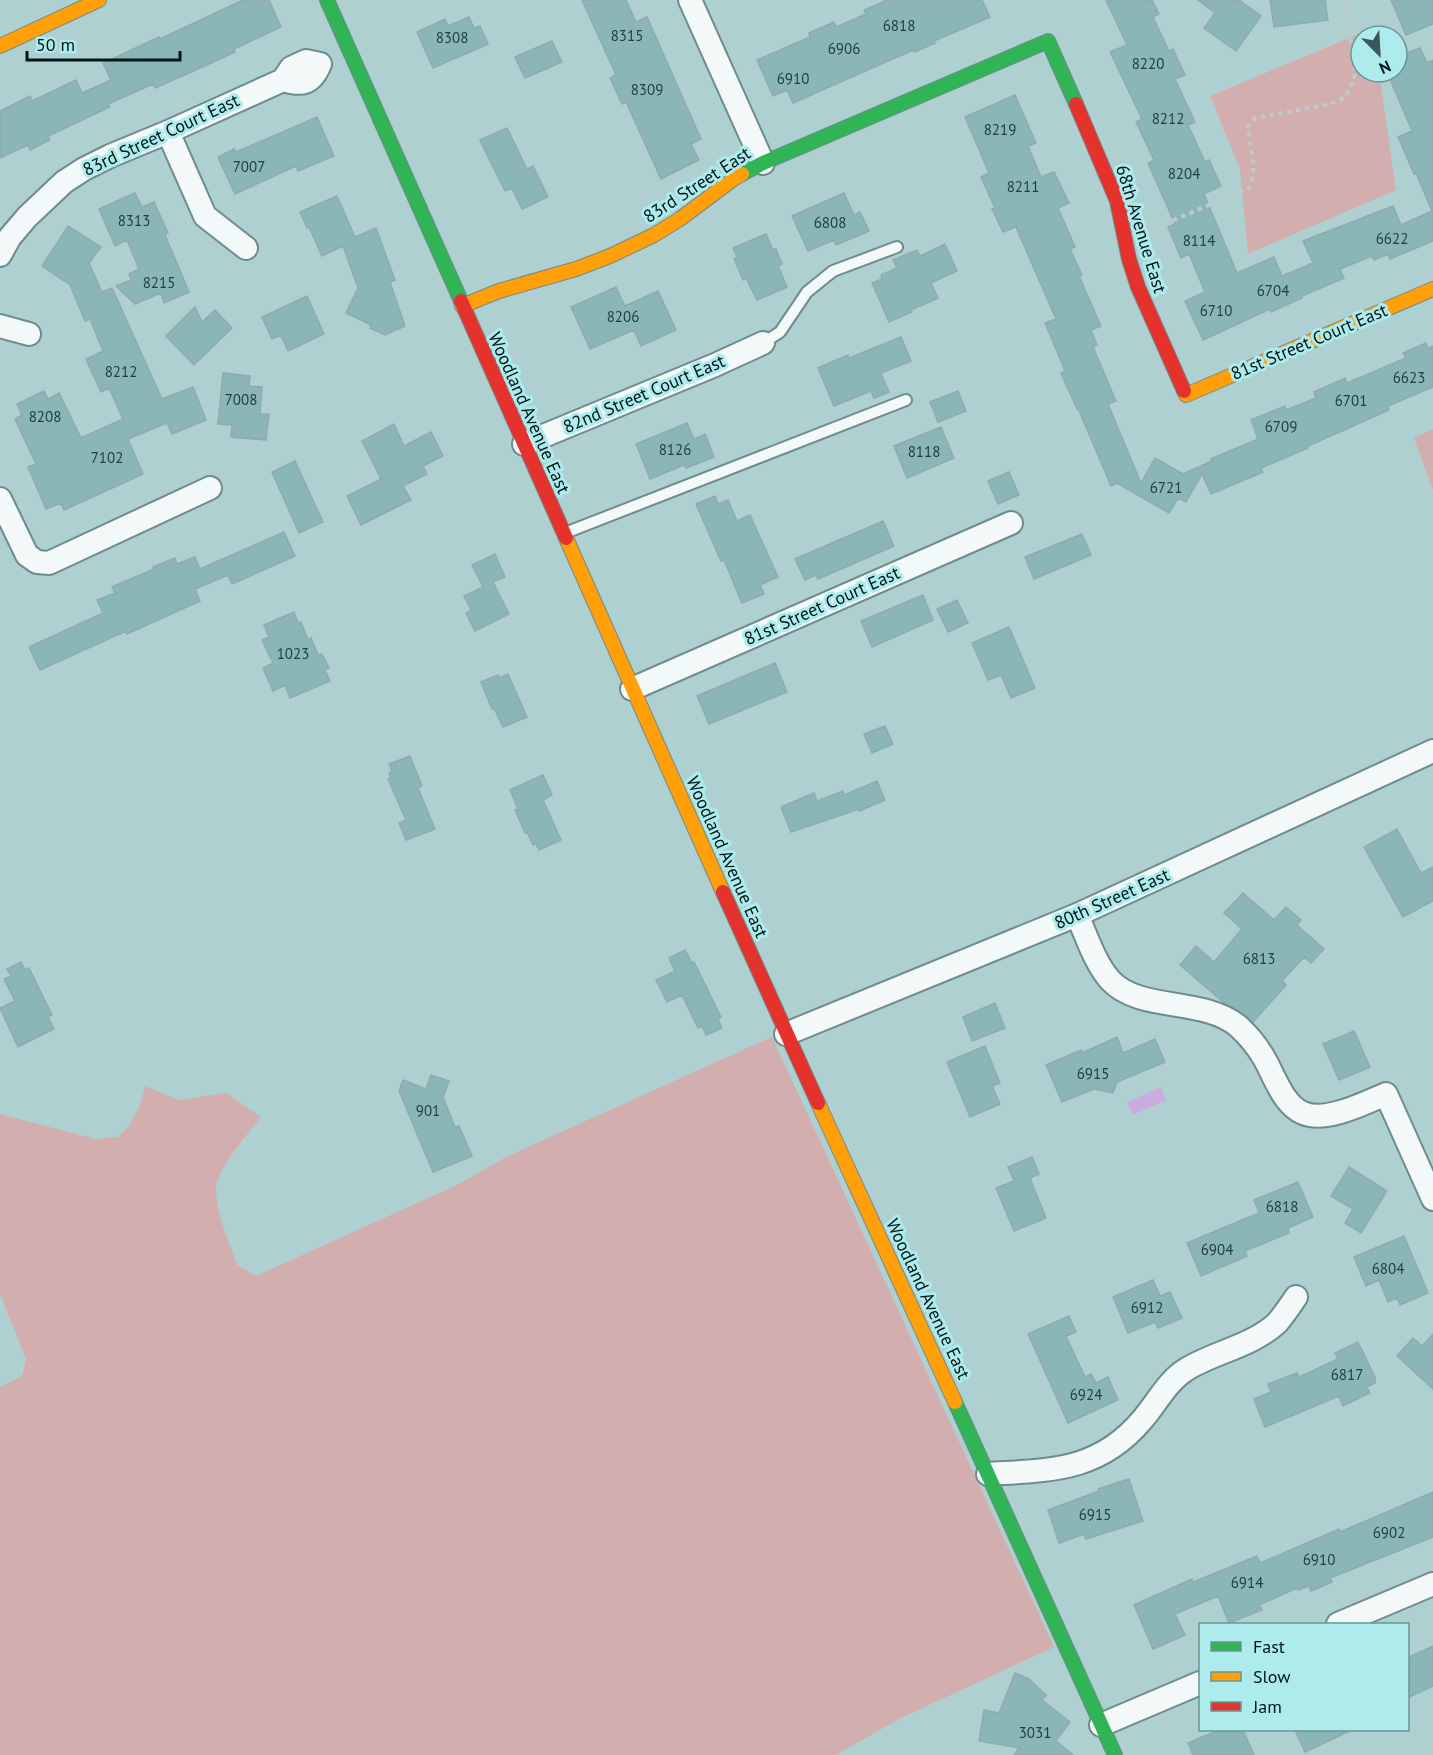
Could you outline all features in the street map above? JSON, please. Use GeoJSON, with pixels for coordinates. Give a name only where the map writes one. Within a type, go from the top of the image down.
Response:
{"type":"FeatureCollection","features":[{"type":"Feature","properties":{"kind":"street"},"geometry":{"type":"LineString","coordinates":[[0,46],[99,0]]}},
{"type":"Feature","properties":{"kind":"street","name":"Woodland Avenue East"},"geometry":{"type":"LineString","coordinates":[[327,0],[786,1034],[1115,1755]]}},
{"type":"Feature","properties":{"kind":"street"},"geometry":{"type":"LineString","coordinates":[[690,0],[763,163]]}},
{"type":"Feature","properties":{"kind":"street","name":"83rd Street East"},"geometry":{"type":"LineString","coordinates":[[462,306],[499,291],[576,269],[610,256],[654,235],[680,219],[732,180],[763,163],[1048,40]]}},
{"type":"Feature","properties":{"kind":"street","name":"68th Avenue East"},"geometry":{"type":"LineString","coordinates":[[1048,40],[1110,179],[1129,259],[1138,286],[1186,395]]}},
{"type":"Feature","properties":{"kind":"street","name":"83rd Street Court East"},"geometry":{"type":"LineString","coordinates":[[0,255],[10,237],[27,217],[64,182],[84,169],[283,80],[296,84],[304,83],[314,76],[320,64],[348,50]]}},
{"type":"Feature","properties":{"kind":"street"},"geometry":{"type":"LineString","coordinates":[[168,132],[206,216],[246,248]]}},
{"type":"Feature","properties":{"kind":"street","name":"81st Street Court East"},"geometry":{"type":"LineString","coordinates":[[1186,395],[1433,289]]}},
{"type":"Feature","properties":{"kind":"street"},"geometry":{"type":"LineString","coordinates":[[0,326],[28,334]]}},
{"type":"Feature","properties":{"kind":"street","name":"82nd Street Court East"},"geometry":{"type":"LineString","coordinates":[[524,444],[764,343]]}},
{"type":"Feature","properties":{"kind":"street"},"geometry":{"type":"LineString","coordinates":[[0,499],[27,555],[37,562],[50,563],[210,488]]}},
{"type":"Feature","properties":{"kind":"street","name":"81st Street Court East"},"geometry":{"type":"LineString","coordinates":[[632,689],[1011,523]]}},
{"type":"Feature","properties":{"kind":"street","name":"80th Street East"},"geometry":{"type":"LineString","coordinates":[[786,1034],[1077,915],[1433,751]]}},
{"type":"Feature","properties":{"kind":"street"},"geometry":{"type":"LineString","coordinates":[[1077,915],[1102,970],[1116,985],[1133,995],[1207,1011],[1232,1022],[1254,1043],[1288,1100],[1302,1112],[1318,1115],[1344,1112],[1386,1094],[1433,1199]]}},
{"type":"Feature","properties":{"kind":"street"},"geometry":{"type":"LineString","coordinates":[[988,1474],[1056,1469],[1088,1461],[1103,1454],[1129,1435],[1177,1376],[1195,1364],[1269,1329],[1280,1319],[1296,1297]]}},
{"type":"Feature","properties":{"kind":"street"},"geometry":{"type":"LineString","coordinates":[[1340,1623],[1433,1584]]}},
{"type":"Feature","properties":{"kind":"street"},"geometry":{"type":"LineString","coordinates":[[1101,1725],[1199,1683]]}},
{"type":"Feature","properties":{"kind":"lane"},"geometry":{"type":"LineString","coordinates":[[764,343],[780,332],[807,292],[833,271],[897,247]]}},
{"type":"Feature","properties":{"kind":"lane"},"geometry":{"type":"LineString","coordinates":[[563,534],[906,400]]}},
{"type":"Feature","properties":{"kind":"path"},"geometry":{"type":"LineString","coordinates":[[1144,232],[1249,188],[1254,170],[1248,127],[1250,122],[1256,118],[1331,104],[1344,97],[1354,81],[1355,66],[1345,10],[1348,0]]}},
{"type":"Feature","properties":{"kind":"shaded area"},"geometry":{"type":"Polygon","coordinates":[[[1349,38],[1349,84],[1381,84],[1396,190],[1248,254],[1240,169],[1210,96],[1349,38]]]}},
{"type":"Feature","properties":{"kind":"shaded area"},"geometry":{"type":"Polygon","coordinates":[[[1433,429],[1433,490],[1414,438],[1433,429]]]}},
{"type":"Feature","properties":{"kind":"shaded area"},"geometry":{"type":"Polygon","coordinates":[[[772,1037],[1054,1647],[903,1717],[835,1755],[0,1755],[0,1387],[22,1376],[26,1359],[0,1294],[0,1114],[95,1139],[118,1137],[130,1125],[140,1105],[145,1086],[179,1100],[226,1093],[261,1117],[227,1161],[217,1180],[216,1188],[221,1217],[237,1265],[256,1276],[457,1185],[506,1157],[772,1037]]]}},
{"type":"Feature","properties":{"kind":"shaded area"},"geometry":{"type":"Polygon","coordinates":[[[1161,1087],[1166,1100],[1133,1115],[1127,1102],[1161,1087]]]}},
{"type":"Feature","properties":{"kind":"building"},"geometry":{"type":"Polygon","coordinates":[[[243,0],[269,0],[281,27],[189,73],[155,88],[153,84],[108,104],[110,107],[48,136],[50,140],[30,150],[28,145],[0,158],[0,111],[30,96],[32,101],[76,80],[82,93],[111,80],[103,63],[243,0]]]}},
{"type":"Feature","properties":{"kind":"building"},"geometry":{"type":"Polygon","coordinates":[[[582,0],[626,0],[636,22],[647,17],[701,139],[691,144],[699,160],[661,179],[626,102],[622,104],[610,78],[616,75],[582,0]]]}},
{"type":"Feature","properties":{"kind":"building"},"geometry":{"type":"Polygon","coordinates":[[[887,0],[982,0],[990,17],[934,41],[935,43],[914,52],[913,50],[793,103],[787,90],[773,96],[757,60],[810,37],[809,33],[834,22],[836,27],[866,14],[864,10],[887,0]]]}},
{"type":"Feature","properties":{"kind":"building"},"geometry":{"type":"Polygon","coordinates":[[[1106,0],[1152,0],[1159,14],[1153,17],[1169,51],[1173,49],[1185,75],[1175,79],[1195,122],[1188,125],[1205,162],[1209,160],[1221,186],[1204,194],[1237,273],[1274,257],[1282,276],[1313,263],[1303,241],[1393,206],[1401,225],[1432,211],[1398,137],[1412,131],[1392,84],[1409,84],[1409,52],[1420,48],[1427,63],[1433,60],[1433,241],[1390,259],[1388,254],[1374,260],[1372,256],[1340,269],[1344,278],[1203,340],[1185,301],[1205,292],[1189,254],[1181,258],[1168,227],[1175,224],[1148,163],[1154,160],[1136,122],[1142,119],[1110,52],[1127,45],[1106,0]]]}},
{"type":"Feature","properties":{"kind":"building"},"geometry":{"type":"Polygon","coordinates":[[[1198,0],[1239,0],[1261,16],[1236,51],[1204,28],[1215,13],[1198,0]]]}},
{"type":"Feature","properties":{"kind":"building"},"geometry":{"type":"Polygon","coordinates":[[[1270,0],[1325,0],[1328,20],[1274,27],[1270,0]]]}},
{"type":"Feature","properties":{"kind":"building"},"geometry":{"type":"Polygon","coordinates":[[[1391,0],[1433,0],[1433,24],[1409,34],[1409,24],[1401,24],[1391,0]]]}},
{"type":"Feature","properties":{"kind":"building"},"geometry":{"type":"Polygon","coordinates":[[[469,17],[474,28],[480,26],[488,44],[433,68],[417,32],[445,19],[448,26],[469,17]]]}},
{"type":"Feature","properties":{"kind":"building"},"geometry":{"type":"Polygon","coordinates":[[[552,41],[562,62],[525,78],[515,57],[552,41]]]}},
{"type":"Feature","properties":{"kind":"building"},"geometry":{"type":"Polygon","coordinates":[[[1015,95],[1036,143],[1028,146],[1041,177],[1054,172],[1069,203],[1058,208],[1075,247],[1070,249],[1082,275],[1079,276],[1101,326],[1091,330],[1097,345],[1093,347],[1116,401],[1108,404],[1141,483],[1155,458],[1183,474],[1258,439],[1251,420],[1285,406],[1286,410],[1316,398],[1314,392],[1345,378],[1347,383],[1406,358],[1403,353],[1426,343],[1428,349],[1433,346],[1433,387],[1388,406],[1389,410],[1261,468],[1263,472],[1211,494],[1202,474],[1186,502],[1178,498],[1169,513],[1117,483],[1111,486],[1061,373],[1065,371],[1045,323],[1056,319],[1016,227],[1003,232],[992,209],[995,208],[981,177],[989,173],[965,117],[1015,95]]]}},
{"type":"Feature","properties":{"kind":"building"},"geometry":{"type":"Polygon","coordinates":[[[317,117],[334,156],[298,171],[296,166],[235,194],[218,157],[234,149],[236,152],[317,117]]]}},
{"type":"Feature","properties":{"kind":"building"},"geometry":{"type":"Polygon","coordinates":[[[507,128],[527,169],[533,166],[548,197],[522,209],[512,188],[505,191],[480,140],[507,128]]]}},
{"type":"Feature","properties":{"kind":"building"},"geometry":{"type":"Polygon","coordinates":[[[135,193],[142,207],[154,202],[168,233],[165,235],[189,292],[164,303],[161,293],[135,304],[116,286],[131,280],[129,274],[139,269],[127,240],[115,246],[99,209],[135,193]]]}},
{"type":"Feature","properties":{"kind":"building"},"geometry":{"type":"Polygon","coordinates":[[[844,193],[854,215],[860,212],[869,231],[836,245],[834,240],[808,251],[792,216],[844,193]]]}},
{"type":"Feature","properties":{"kind":"building"},"geometry":{"type":"Polygon","coordinates":[[[337,196],[355,237],[376,228],[395,280],[390,282],[405,326],[385,335],[370,328],[371,325],[346,313],[358,288],[343,246],[322,256],[300,212],[337,196]]]}},
{"type":"Feature","properties":{"kind":"building"},"geometry":{"type":"Polygon","coordinates":[[[68,226],[101,247],[89,263],[102,292],[112,288],[162,399],[193,387],[206,420],[172,434],[167,423],[128,439],[143,474],[64,510],[61,503],[46,509],[28,467],[36,464],[15,419],[22,415],[17,404],[44,391],[48,399],[59,393],[81,438],[123,419],[109,388],[101,392],[86,359],[103,351],[90,319],[85,321],[70,285],[42,266],[68,226]]]}},
{"type":"Feature","properties":{"kind":"building"},"geometry":{"type":"Polygon","coordinates":[[[766,234],[782,264],[778,266],[787,287],[757,300],[746,278],[743,280],[734,259],[737,257],[733,248],[766,234]]]}},
{"type":"Feature","properties":{"kind":"building"},"geometry":{"type":"Polygon","coordinates":[[[945,244],[957,271],[931,283],[938,298],[889,322],[872,283],[882,279],[881,275],[897,268],[893,260],[917,250],[920,256],[945,244]]]}},
{"type":"Feature","properties":{"kind":"building"},"geometry":{"type":"Polygon","coordinates":[[[616,287],[625,306],[658,291],[676,330],[641,346],[634,330],[590,349],[571,307],[616,287]]]}},
{"type":"Feature","properties":{"kind":"building"},"geometry":{"type":"Polygon","coordinates":[[[307,296],[324,334],[288,351],[281,335],[272,339],[262,317],[307,296]]]}},
{"type":"Feature","properties":{"kind":"building"},"geometry":{"type":"Polygon","coordinates":[[[195,307],[202,322],[215,310],[232,328],[194,365],[166,336],[195,307]]]}},
{"type":"Feature","properties":{"kind":"building"},"geometry":{"type":"Polygon","coordinates":[[[901,337],[911,361],[881,373],[889,392],[874,398],[871,391],[834,406],[818,368],[901,337]]]}},
{"type":"Feature","properties":{"kind":"building"},"geometry":{"type":"Polygon","coordinates":[[[223,373],[250,376],[249,386],[262,387],[260,414],[269,414],[266,440],[231,437],[232,425],[218,424],[223,373]]]}},
{"type":"Feature","properties":{"kind":"building"},"geometry":{"type":"Polygon","coordinates":[[[958,391],[966,411],[938,422],[930,402],[958,391]]]}},
{"type":"Feature","properties":{"kind":"building"},"geometry":{"type":"Polygon","coordinates":[[[687,423],[694,439],[705,434],[714,457],[686,468],[684,465],[650,479],[636,444],[687,423]]]}},
{"type":"Feature","properties":{"kind":"building"},"geometry":{"type":"Polygon","coordinates":[[[394,424],[404,446],[431,432],[443,456],[423,466],[427,474],[403,486],[411,500],[361,525],[347,496],[381,479],[362,441],[394,424]]]}},
{"type":"Feature","properties":{"kind":"building"},"geometry":{"type":"Polygon","coordinates":[[[941,427],[954,458],[907,478],[894,446],[941,427]]]}},
{"type":"Feature","properties":{"kind":"building"},"geometry":{"type":"Polygon","coordinates":[[[295,461],[323,522],[299,533],[272,472],[295,461]]]}},
{"type":"Feature","properties":{"kind":"building"},"geometry":{"type":"Polygon","coordinates":[[[1009,472],[1019,495],[998,504],[988,481],[1009,472]]]}},
{"type":"Feature","properties":{"kind":"building"},"geometry":{"type":"Polygon","coordinates":[[[715,496],[718,504],[728,500],[737,521],[750,515],[778,577],[760,585],[764,594],[742,603],[696,504],[715,496]]]}},
{"type":"Feature","properties":{"kind":"building"},"geometry":{"type":"Polygon","coordinates":[[[883,521],[894,546],[818,579],[816,575],[805,580],[795,559],[883,521]]]}},
{"type":"Feature","properties":{"kind":"building"},"geometry":{"type":"Polygon","coordinates":[[[284,532],[295,556],[232,584],[228,575],[195,589],[200,601],[40,670],[29,647],[103,613],[97,600],[115,593],[112,587],[175,558],[177,564],[195,557],[200,569],[284,532]]]}},
{"type":"Feature","properties":{"kind":"building"},"geometry":{"type":"Polygon","coordinates":[[[1082,534],[1091,555],[1034,579],[1025,557],[1082,534]]]}},
{"type":"Feature","properties":{"kind":"building"},"geometry":{"type":"Polygon","coordinates":[[[495,554],[505,577],[493,582],[509,614],[475,631],[466,613],[471,610],[464,596],[483,587],[472,565],[495,554]]]}},
{"type":"Feature","properties":{"kind":"building"},"geometry":{"type":"Polygon","coordinates":[[[923,595],[933,620],[872,647],[861,621],[923,595]]]}},
{"type":"Feature","properties":{"kind":"building"},"geometry":{"type":"Polygon","coordinates":[[[957,600],[968,623],[948,632],[937,609],[957,600]]]}},
{"type":"Feature","properties":{"kind":"building"},"geometry":{"type":"Polygon","coordinates":[[[294,612],[308,640],[311,638],[318,655],[322,654],[329,668],[325,670],[330,681],[290,698],[285,685],[273,691],[263,668],[273,663],[262,640],[269,637],[264,625],[294,612]]]}},
{"type":"Feature","properties":{"kind":"building"},"geometry":{"type":"Polygon","coordinates":[[[1009,627],[1035,688],[1011,698],[1001,675],[988,680],[972,643],[1009,627]]]}},
{"type":"Feature","properties":{"kind":"building"},"geometry":{"type":"Polygon","coordinates":[[[775,663],[787,692],[709,724],[697,696],[775,663]]]}},
{"type":"Feature","properties":{"kind":"building"},"geometry":{"type":"Polygon","coordinates":[[[508,674],[527,717],[503,727],[494,708],[492,709],[481,682],[498,675],[499,678],[508,674]]]}},
{"type":"Feature","properties":{"kind":"building"},"geometry":{"type":"Polygon","coordinates":[[[885,726],[893,744],[872,753],[864,734],[885,726]]]}},
{"type":"Feature","properties":{"kind":"building"},"geometry":{"type":"Polygon","coordinates":[[[410,756],[422,786],[418,788],[435,829],[406,840],[399,823],[406,820],[388,779],[392,771],[389,764],[410,756]]]}},
{"type":"Feature","properties":{"kind":"building"},"geometry":{"type":"Polygon","coordinates":[[[543,775],[552,795],[543,800],[561,840],[539,850],[536,844],[533,845],[527,832],[525,833],[515,810],[518,809],[510,790],[543,775]]]}},
{"type":"Feature","properties":{"kind":"building"},"geometry":{"type":"Polygon","coordinates":[[[877,781],[885,800],[859,811],[859,809],[791,832],[781,807],[814,793],[817,801],[843,791],[844,795],[877,781]]]}},
{"type":"Feature","properties":{"kind":"building"},"geometry":{"type":"Polygon","coordinates":[[[1397,829],[1421,873],[1433,867],[1433,901],[1403,917],[1364,847],[1397,829]]]}},
{"type":"Feature","properties":{"kind":"building"},"geometry":{"type":"Polygon","coordinates":[[[1243,893],[1274,920],[1286,907],[1301,920],[1297,925],[1324,949],[1311,963],[1304,957],[1282,981],[1286,985],[1253,1022],[1223,1002],[1180,965],[1196,946],[1214,962],[1242,929],[1224,913],[1243,893]]]}},
{"type":"Feature","properties":{"kind":"building"},"geometry":{"type":"Polygon","coordinates":[[[685,950],[692,963],[694,962],[721,1017],[718,1019],[722,1028],[706,1035],[702,1026],[698,1028],[682,995],[667,1002],[656,980],[675,971],[669,958],[685,950]]]}},
{"type":"Feature","properties":{"kind":"building"},"geometry":{"type":"Polygon","coordinates":[[[21,962],[25,970],[29,968],[52,1015],[48,1017],[54,1029],[18,1047],[0,1008],[15,1001],[4,979],[11,976],[7,969],[21,962]]]}},
{"type":"Feature","properties":{"kind":"building"},"geometry":{"type":"Polygon","coordinates":[[[995,1003],[1005,1028],[972,1041],[963,1017],[995,1003]]]}},
{"type":"Feature","properties":{"kind":"building"},"geometry":{"type":"Polygon","coordinates":[[[1354,1031],[1370,1067],[1339,1080],[1323,1044],[1354,1031]]]}},
{"type":"Feature","properties":{"kind":"building"},"geometry":{"type":"Polygon","coordinates":[[[1117,1037],[1123,1053],[1155,1039],[1165,1062],[1117,1082],[1113,1093],[1094,1089],[1062,1102],[1046,1065],[1081,1050],[1082,1053],[1117,1037]]]}},
{"type":"Feature","properties":{"kind":"building"},"geometry":{"type":"Polygon","coordinates":[[[985,1046],[1000,1083],[992,1086],[1000,1104],[970,1117],[947,1062],[985,1046]]]}},
{"type":"Feature","properties":{"kind":"building"},"geometry":{"type":"Polygon","coordinates":[[[431,1075],[449,1081],[443,1097],[455,1127],[459,1126],[472,1156],[433,1172],[399,1091],[403,1080],[426,1089],[431,1075]]]}},
{"type":"Feature","properties":{"kind":"building"},"geometry":{"type":"Polygon","coordinates":[[[1032,1157],[1039,1174],[1030,1178],[1046,1218],[1014,1231],[996,1188],[1014,1181],[1008,1167],[1032,1157]]]}},
{"type":"Feature","properties":{"kind":"building"},"geometry":{"type":"Polygon","coordinates":[[[1349,1167],[1387,1191],[1361,1233],[1345,1223],[1353,1209],[1331,1196],[1349,1167]]]}},
{"type":"Feature","properties":{"kind":"building"},"geometry":{"type":"Polygon","coordinates":[[[1298,1182],[1313,1217],[1288,1228],[1289,1233],[1245,1251],[1247,1256],[1201,1276],[1187,1243],[1259,1213],[1254,1200],[1298,1182]]]}},
{"type":"Feature","properties":{"kind":"building"},"geometry":{"type":"Polygon","coordinates":[[[1404,1236],[1428,1293],[1400,1305],[1397,1298],[1388,1302],[1379,1280],[1366,1286],[1354,1257],[1404,1236]]]}},
{"type":"Feature","properties":{"kind":"building"},"geometry":{"type":"Polygon","coordinates":[[[1153,1280],[1160,1296],[1170,1292],[1182,1318],[1158,1328],[1155,1322],[1128,1333],[1113,1297],[1153,1280]]]}},
{"type":"Feature","properties":{"kind":"building"},"geometry":{"type":"Polygon","coordinates":[[[1069,1316],[1076,1332],[1066,1336],[1085,1377],[1091,1374],[1096,1383],[1108,1377],[1118,1400],[1068,1423],[1028,1334],[1069,1316]]]}},
{"type":"Feature","properties":{"kind":"building"},"geometry":{"type":"Polygon","coordinates":[[[1433,1334],[1433,1389],[1397,1356],[1413,1338],[1422,1346],[1433,1334]]]}},
{"type":"Feature","properties":{"kind":"building"},"geometry":{"type":"Polygon","coordinates":[[[1358,1342],[1375,1377],[1375,1383],[1367,1387],[1370,1393],[1343,1406],[1339,1396],[1265,1427],[1254,1399],[1271,1392],[1268,1384],[1297,1373],[1299,1377],[1338,1359],[1335,1353],[1358,1342]]]}},
{"type":"Feature","properties":{"kind":"building"},"geometry":{"type":"Polygon","coordinates":[[[1129,1479],[1143,1521],[1086,1539],[1084,1534],[1059,1543],[1048,1510],[1129,1479]]]}},
{"type":"Feature","properties":{"kind":"building"},"geometry":{"type":"Polygon","coordinates":[[[1433,1492],[1433,1537],[1330,1578],[1332,1582],[1311,1591],[1309,1586],[1298,1590],[1297,1588],[1259,1605],[1262,1610],[1229,1623],[1218,1596],[1175,1614],[1185,1635],[1153,1649],[1134,1605],[1192,1579],[1193,1582],[1257,1556],[1260,1563],[1433,1492]]]}},
{"type":"Feature","properties":{"kind":"building"},"geometry":{"type":"Polygon","coordinates":[[[1433,1646],[1433,1686],[1409,1697],[1409,1657],[1433,1646]]]}},
{"type":"Feature","properties":{"kind":"building"},"geometry":{"type":"Polygon","coordinates":[[[1015,1673],[1029,1679],[1046,1695],[1042,1700],[1070,1722],[1056,1741],[1073,1755],[1014,1755],[1019,1748],[979,1741],[984,1710],[999,1713],[1015,1673]]]}},
{"type":"Feature","properties":{"kind":"building"},"geometry":{"type":"Polygon","coordinates":[[[1217,1731],[1243,1731],[1254,1755],[1193,1755],[1188,1743],[1217,1731]]]}},
{"type":"Feature","properties":{"kind":"building"},"geometry":{"type":"Polygon","coordinates":[[[1295,1731],[1350,1731],[1305,1752],[1295,1731]]]}},
{"type":"Feature","properties":{"kind":"traffic: fast"},"geometry":{"type":"LineString","coordinates":[[327,0],[461,301]]}},
{"type":"Feature","properties":{"kind":"traffic: fast"},"geometry":{"type":"LineString","coordinates":[[742,174],[1048,41],[1076,104]]}},
{"type":"Feature","properties":{"kind":"traffic: fast"},"geometry":{"type":"LineString","coordinates":[[955,1402],[1115,1755]]}},
{"type":"Feature","properties":{"kind":"traffic: slow"},"geometry":{"type":"LineString","coordinates":[[0,46],[99,0]]}},
{"type":"Feature","properties":{"kind":"traffic: slow"},"geometry":{"type":"LineString","coordinates":[[462,306],[499,291],[576,269],[610,256],[654,235],[680,219],[742,174]]}},
{"type":"Feature","properties":{"kind":"traffic: slow"},"geometry":{"type":"LineString","coordinates":[[1184,391],[1186,395],[1433,289]]}},
{"type":"Feature","properties":{"kind":"traffic: slow"},"geometry":{"type":"LineString","coordinates":[[566,538],[723,892]]}},
{"type":"Feature","properties":{"kind":"traffic: slow"},"geometry":{"type":"LineString","coordinates":[[818,1103],[955,1402]]}},
{"type":"Feature","properties":{"kind":"traffic: jam"},"geometry":{"type":"LineString","coordinates":[[1076,104],[1117,201],[1129,259],[1138,287],[1184,391]]}},
{"type":"Feature","properties":{"kind":"traffic: jam"},"geometry":{"type":"LineString","coordinates":[[461,301],[566,538]]}},
{"type":"Feature","properties":{"kind":"traffic: jam"},"geometry":{"type":"LineString","coordinates":[[723,892],[818,1103]]}}]}
